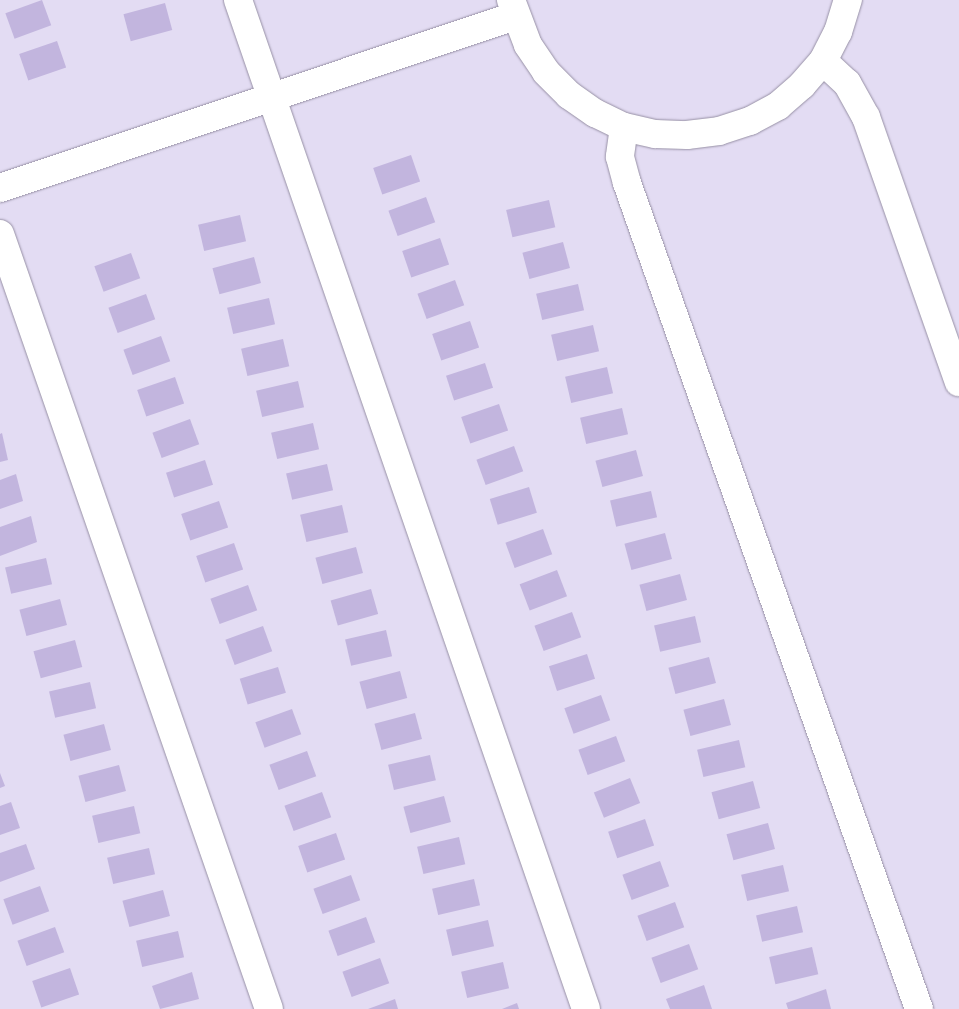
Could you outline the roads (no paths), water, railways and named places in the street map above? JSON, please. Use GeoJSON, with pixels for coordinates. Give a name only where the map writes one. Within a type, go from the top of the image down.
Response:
{"type":"FeatureCollection","features":[{"type":"Feature","properties":{"kind":"street"},"geometry":{"type":"LineString","coordinates":[[238,0],[586,1009]]}},
{"type":"Feature","properties":{"kind":"street"},"geometry":{"type":"LineString","coordinates":[[0,188],[272,100],[513,8],[528,46],[546,72],[569,95],[595,113],[624,127],[655,134],[687,136],[719,131],[750,121],[778,106],[802,85],[823,60],[838,32],[848,0]]}},
{"type":"Feature","properties":{"kind":"street"},"geometry":{"type":"LineString","coordinates":[[823,60],[847,83],[866,117],[959,382]]}},
{"type":"Feature","properties":{"kind":"street"},"geometry":{"type":"LineString","coordinates":[[624,127],[620,157],[627,183],[919,1009]]}},
{"type":"Feature","properties":{"kind":"street"},"geometry":{"type":"LineString","coordinates":[[0,234],[269,1009]]}}]}
